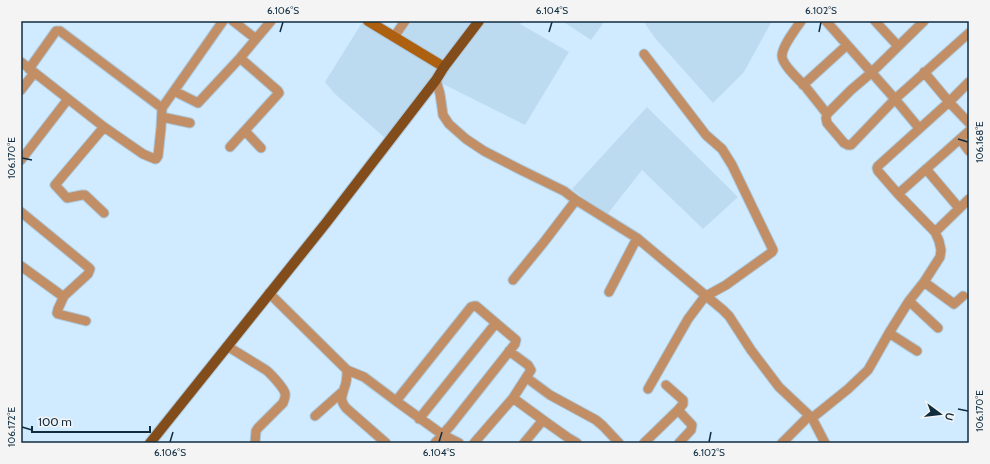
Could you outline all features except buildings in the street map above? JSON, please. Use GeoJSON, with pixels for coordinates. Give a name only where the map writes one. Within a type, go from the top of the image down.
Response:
{"type":"FeatureCollection","features":[{"type":"Feature","properties":{"kind":"main road"},"geometry":{"type":"LineString","coordinates":[[150,443],[326,223],[479,21]]}},
{"type":"Feature","properties":{"kind":"street"},"geometry":{"type":"LineString","coordinates":[[21,62],[104,127],[144,154],[156,159],[158,156],[162,113],[174,91],[223,21]]}},
{"type":"Feature","properties":{"kind":"street"},"geometry":{"type":"LineString","coordinates":[[232,21],[256,39]]}},
{"type":"Feature","properties":{"kind":"street"},"geometry":{"type":"LineString","coordinates":[[174,91],[198,103],[240,58],[271,21]]}},
{"type":"Feature","properties":{"kind":"street"},"geometry":{"type":"LineString","coordinates":[[368,21],[394,37],[440,74],[440,94],[443,115],[466,139],[484,151],[564,191],[637,238],[729,316],[779,387],[810,417],[825,443]]}},
{"type":"Feature","properties":{"kind":"street"},"geometry":{"type":"LineString","coordinates":[[394,37],[405,21]]}},
{"type":"Feature","properties":{"kind":"street"},"geometry":{"type":"LineString","coordinates":[[801,21],[784,48],[782,56],[783,60],[794,76],[803,84],[828,114]]}},
{"type":"Feature","properties":{"kind":"street"},"geometry":{"type":"LineString","coordinates":[[826,21],[919,128]]}},
{"type":"Feature","properties":{"kind":"street"},"geometry":{"type":"LineString","coordinates":[[875,21],[898,46]]}},
{"type":"Feature","properties":{"kind":"street"},"geometry":{"type":"LineString","coordinates":[[923,21],[828,114],[826,118],[827,123],[844,143],[848,145],[851,144],[895,99],[969,33]]}},
{"type":"Feature","properties":{"kind":"street"},"geometry":{"type":"LineString","coordinates":[[21,90],[56,31],[60,31],[162,113],[190,123]]}},
{"type":"Feature","properties":{"kind":"street"},"geometry":{"type":"LineString","coordinates":[[803,84],[847,45]]}},
{"type":"Feature","properties":{"kind":"street"},"geometry":{"type":"LineString","coordinates":[[644,54],[706,135],[722,150],[732,165],[773,250],[726,286],[703,299],[688,319],[648,389]]}},
{"type":"Feature","properties":{"kind":"street"},"geometry":{"type":"LineString","coordinates":[[230,147],[279,93],[240,58]]}},
{"type":"Feature","properties":{"kind":"street"},"geometry":{"type":"LineString","coordinates":[[924,72],[969,123]]}},
{"type":"Feature","properties":{"kind":"street"},"geometry":{"type":"LineString","coordinates":[[782,443],[810,417],[848,389],[868,370],[909,301],[924,282],[940,257],[941,250],[935,232],[898,194],[877,168],[969,82]]}},
{"type":"Feature","properties":{"kind":"street"},"geometry":{"type":"LineString","coordinates":[[21,160],[68,99]]}},
{"type":"Feature","properties":{"kind":"street"},"geometry":{"type":"LineString","coordinates":[[104,127],[55,185],[67,198],[85,195],[104,214]]}},
{"type":"Feature","properties":{"kind":"street"},"geometry":{"type":"LineString","coordinates":[[245,131],[261,148]]}},
{"type":"Feature","properties":{"kind":"street"},"geometry":{"type":"LineString","coordinates":[[898,194],[969,131]]}},
{"type":"Feature","properties":{"kind":"street"},"geometry":{"type":"LineString","coordinates":[[960,139],[969,150]]}},
{"type":"Feature","properties":{"kind":"street"},"geometry":{"type":"LineString","coordinates":[[926,169],[959,208]]}},
{"type":"Feature","properties":{"kind":"street"},"geometry":{"type":"LineString","coordinates":[[935,232],[969,199]]}},
{"type":"Feature","properties":{"kind":"street"},"geometry":{"type":"LineString","coordinates":[[513,280],[576,200]]}},
{"type":"Feature","properties":{"kind":"street"},"geometry":{"type":"LineString","coordinates":[[21,212],[90,269],[88,274],[64,296],[57,313],[86,321]]}},
{"type":"Feature","properties":{"kind":"street"},"geometry":{"type":"LineString","coordinates":[[609,292],[637,238]]}},
{"type":"Feature","properties":{"kind":"street"},"geometry":{"type":"LineString","coordinates":[[21,266],[64,296]]}},
{"type":"Feature","properties":{"kind":"street"},"geometry":{"type":"LineString","coordinates":[[924,282],[954,304],[963,296]]}},
{"type":"Feature","properties":{"kind":"street"},"geometry":{"type":"LineString","coordinates":[[269,293],[348,370],[364,377],[419,419],[442,435],[458,443]]}},
{"type":"Feature","properties":{"kind":"street"},"geometry":{"type":"LineString","coordinates":[[909,301],[938,328]]}},
{"type":"Feature","properties":{"kind":"street"},"geometry":{"type":"LineString","coordinates":[[396,401],[471,307],[476,306],[516,340],[510,351],[435,443]]}},
{"type":"Feature","properties":{"kind":"street"},"geometry":{"type":"LineString","coordinates":[[419,419],[496,322]]}},
{"type":"Feature","properties":{"kind":"street"},"geometry":{"type":"LineString","coordinates":[[889,333],[917,351]]}},
{"type":"Feature","properties":{"kind":"street"},"geometry":{"type":"LineString","coordinates":[[227,346],[266,370],[285,393],[283,403],[256,431],[255,443]]}},
{"type":"Feature","properties":{"kind":"street"},"geometry":{"type":"LineString","coordinates":[[474,443],[513,398],[530,373],[531,370],[528,365],[510,351]]}},
{"type":"Feature","properties":{"kind":"street"},"geometry":{"type":"LineString","coordinates":[[314,416],[342,392],[345,386],[348,370]]}},
{"type":"Feature","properties":{"kind":"street"},"geometry":{"type":"LineString","coordinates":[[527,378],[550,395],[596,420],[619,443]]}},
{"type":"Feature","properties":{"kind":"street"},"geometry":{"type":"LineString","coordinates":[[649,442],[683,404],[683,400],[666,385]]}},
{"type":"Feature","properties":{"kind":"street"},"geometry":{"type":"LineString","coordinates":[[342,392],[342,402],[346,408],[386,443]]}},
{"type":"Feature","properties":{"kind":"street"},"geometry":{"type":"LineString","coordinates":[[513,398],[543,420],[565,440],[577,443]]}},
{"type":"Feature","properties":{"kind":"street"},"geometry":{"type":"LineString","coordinates":[[678,410],[692,425],[691,430],[679,443]]}},
{"type":"Feature","properties":{"kind":"street"},"geometry":{"type":"LineString","coordinates":[[524,443],[543,420]]}},
{"type":"Feature","properties":{"kind":"shaded area"},"geometry":{"type":"Polygon","coordinates":[[[363,21],[374,21],[397,34],[406,21],[523,21],[520,24],[569,52],[525,125],[435,80],[385,138],[335,94],[325,82],[363,21]]]}},
{"type":"Feature","properties":{"kind":"shaded area"},"geometry":{"type":"Polygon","coordinates":[[[562,21],[605,21],[591,40],[562,21]]]}},
{"type":"Feature","properties":{"kind":"shaded area"},"geometry":{"type":"Polygon","coordinates":[[[643,21],[772,21],[744,72],[713,103],[655,38],[643,21]]]}},
{"type":"Feature","properties":{"kind":"shaded area"},"geometry":{"type":"Polygon","coordinates":[[[647,107],[738,197],[703,229],[642,170],[606,216],[572,189],[647,107]]]}}]}
